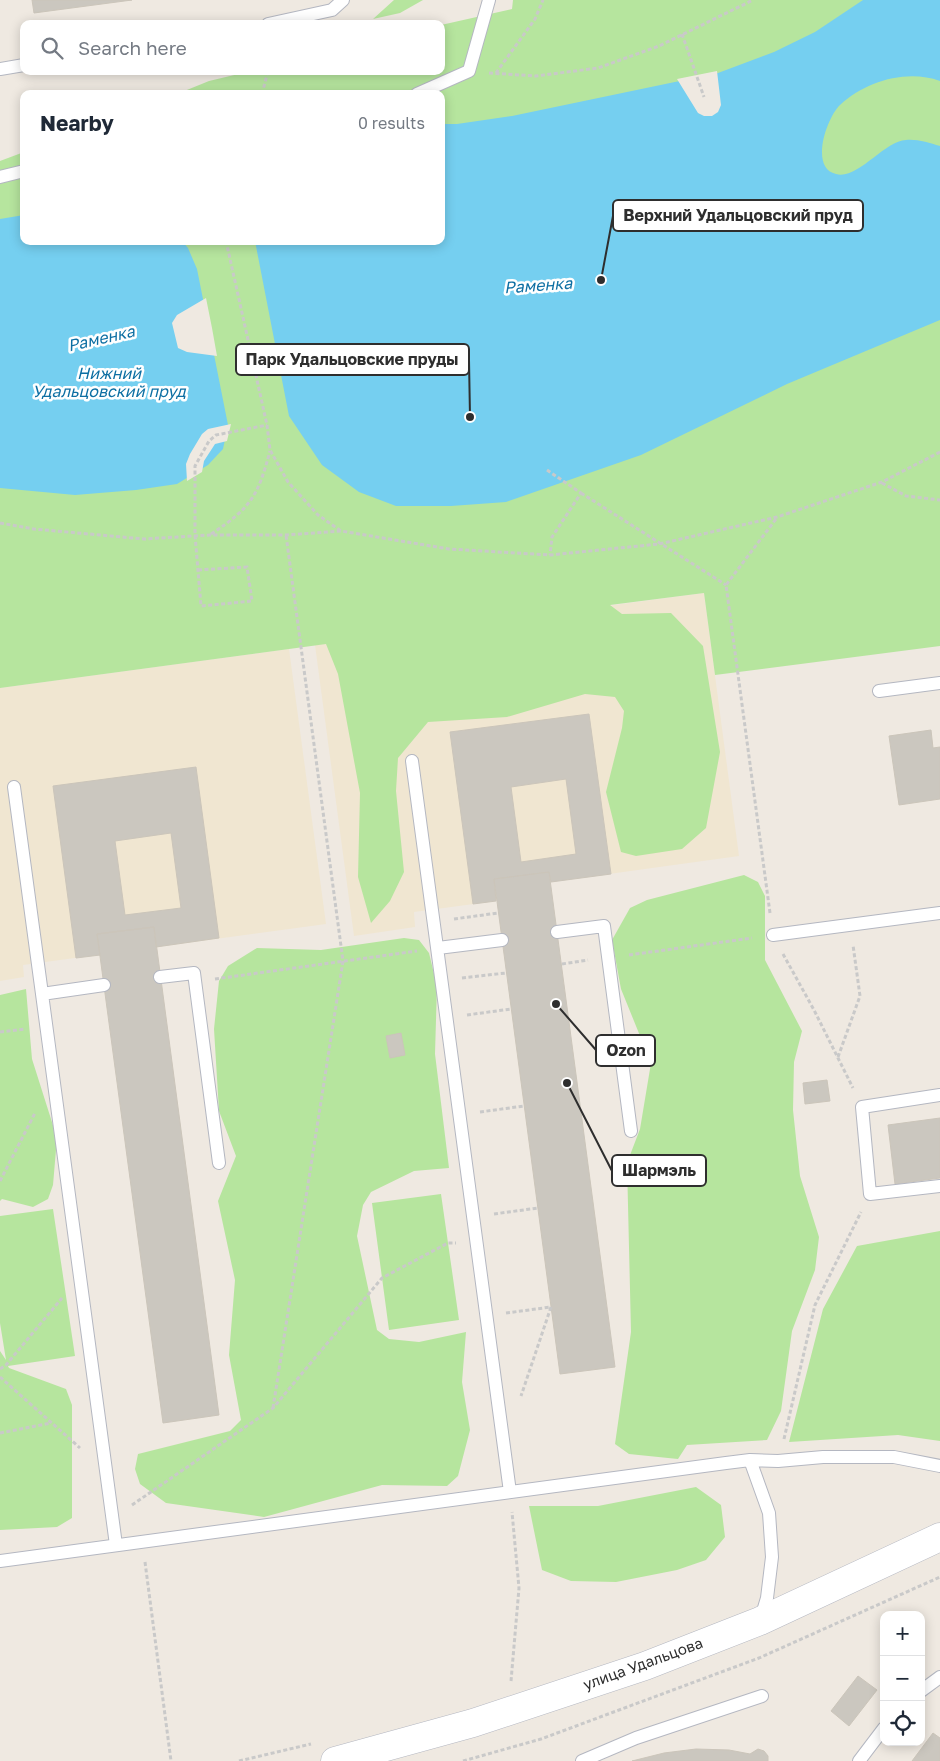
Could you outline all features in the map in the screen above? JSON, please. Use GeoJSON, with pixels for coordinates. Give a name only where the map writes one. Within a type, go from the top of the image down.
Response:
{"type":"FeatureCollection","features":[{"type":"Feature","properties":{"kind":"street","name":"улица Удальцова"},"geometry":{"type":"LineString","coordinates":[[335,1761],[473,1723],[645,1666],[760,1621],[940,1537]]}},
{"type":"Feature","properties":{"kind":"lane"},"geometry":{"type":"LineString","coordinates":[[286,20],[332,10],[343,0]]}},
{"type":"Feature","properties":{"kind":"lane"},"geometry":{"type":"LineString","coordinates":[[426,90],[469,71],[489,0]]}},
{"type":"Feature","properties":{"kind":"lane"},"geometry":{"type":"LineString","coordinates":[[0,69],[20,66]]}},
{"type":"Feature","properties":{"kind":"lane"},"geometry":{"type":"LineString","coordinates":[[0,178],[20,172]]}},
{"type":"Feature","properties":{"kind":"lane"},"geometry":{"type":"LineString","coordinates":[[879,691],[940,682]]}},
{"type":"Feature","properties":{"kind":"lane"},"geometry":{"type":"LineString","coordinates":[[412,761],[510,1492]]}},
{"type":"Feature","properties":{"kind":"lane"},"geometry":{"type":"LineString","coordinates":[[14,787],[116,1545]]}},
{"type":"Feature","properties":{"kind":"lane"},"geometry":{"type":"LineString","coordinates":[[773,935],[940,913]]}},
{"type":"Feature","properties":{"kind":"lane"},"geometry":{"type":"LineString","coordinates":[[557,932],[604,926],[631,1131]]}},
{"type":"Feature","properties":{"kind":"lane"},"geometry":{"type":"LineString","coordinates":[[438,948],[502,940]]}},
{"type":"Feature","properties":{"kind":"lane"},"geometry":{"type":"LineString","coordinates":[[160,978],[194,973],[219,1163]]}},
{"type":"Feature","properties":{"kind":"lane"},"geometry":{"type":"LineString","coordinates":[[42,994],[104,985]]}},
{"type":"Feature","properties":{"kind":"lane"},"geometry":{"type":"LineString","coordinates":[[940,1095],[862,1107],[870,1194],[940,1186]]}},
{"type":"Feature","properties":{"kind":"lane"},"geometry":{"type":"LineString","coordinates":[[0,1561],[750,1460],[778,1461],[823,1457],[894,1457],[940,1466]]}},
{"type":"Feature","properties":{"kind":"lane"},"geometry":{"type":"LineString","coordinates":[[750,1460],[769,1513],[772,1557],[767,1598],[760,1621]]}},
{"type":"Feature","properties":{"kind":"lane"},"geometry":{"type":"LineString","coordinates":[[925,1688],[940,1677]]}},
{"type":"Feature","properties":{"kind":"lane"},"geometry":{"type":"LineString","coordinates":[[582,1761],[636,1738],[762,1696]]}},
{"type":"Feature","properties":{"kind":"lane"},"geometry":{"type":"LineString","coordinates":[[858,1761],[880,1733]]}},
{"type":"Feature","properties":{"kind":"path"},"geometry":{"type":"LineString","coordinates":[[495,74],[535,19],[543,0]]}},
{"type":"Feature","properties":{"kind":"path"},"geometry":{"type":"LineString","coordinates":[[469,71],[536,76],[598,68],[660,46],[744,2],[753,0]]}},
{"type":"Feature","properties":{"kind":"path"},"geometry":{"type":"LineString","coordinates":[[682,34],[704,97]]}},
{"type":"Feature","properties":{"kind":"path"},"geometry":{"type":"LineString","coordinates":[[263,90],[267,75]]}},
{"type":"Feature","properties":{"kind":"path"},"geometry":{"type":"LineString","coordinates":[[210,535],[231,521],[251,501],[262,480],[270,450],[267,426],[227,245]]}},
{"type":"Feature","properties":{"kind":"path"},"geometry":{"type":"LineString","coordinates":[[198,570],[246,567],[252,601],[201,606],[195,536],[195,466],[209,441],[216,435],[267,426]]}},
{"type":"Feature","properties":{"kind":"path"},"geometry":{"type":"LineString","coordinates":[[270,450],[288,482],[318,515],[341,531]]}},
{"type":"Feature","properties":{"kind":"path"},"geometry":{"type":"LineString","coordinates":[[0,523],[34,529],[144,539],[210,535],[286,535],[341,531],[449,549],[550,555],[660,544],[777,517],[882,482],[940,452]]}},
{"type":"Feature","properties":{"kind":"path"},"geometry":{"type":"LineString","coordinates":[[547,470],[726,585]]}},
{"type":"Feature","properties":{"kind":"path"},"geometry":{"type":"LineString","coordinates":[[882,482],[906,496],[940,500]]}},
{"type":"Feature","properties":{"kind":"path"},"geometry":{"type":"LineString","coordinates":[[550,555],[552,537],[581,492]]}},
{"type":"Feature","properties":{"kind":"path"},"geometry":{"type":"LineString","coordinates":[[777,517],[726,585],[773,935],[814,1010],[862,1107]]}},
{"type":"Feature","properties":{"kind":"path"},"geometry":{"type":"LineString","coordinates":[[273,1408],[343,961],[286,535]]}},
{"type":"Feature","properties":{"kind":"path"},"geometry":{"type":"LineString","coordinates":[[434,922],[498,913]]}},
{"type":"Feature","properties":{"kind":"path"},"geometry":{"type":"LineString","coordinates":[[838,1058],[860,996],[851,925]]}},
{"type":"Feature","properties":{"kind":"path"},"geometry":{"type":"LineString","coordinates":[[562,964],[773,935]]}},
{"type":"Feature","properties":{"kind":"path"},"geometry":{"type":"LineString","coordinates":[[195,981],[438,948]]}},
{"type":"Feature","properties":{"kind":"path"},"geometry":{"type":"LineString","coordinates":[[442,981],[506,972]]}},
{"type":"Feature","properties":{"kind":"path"},"geometry":{"type":"LineString","coordinates":[[447,1018],[511,1009]]}},
{"type":"Feature","properties":{"kind":"path"},"geometry":{"type":"LineString","coordinates":[[0,1181],[53,1077]]}},
{"type":"Feature","properties":{"kind":"path"},"geometry":{"type":"LineString","coordinates":[[460,1114],[524,1106]]}},
{"type":"Feature","properties":{"kind":"path"},"geometry":{"type":"LineString","coordinates":[[778,1461],[815,1305],[870,1194]]}},
{"type":"Feature","properties":{"kind":"path"},"geometry":{"type":"LineString","coordinates":[[473,1217],[538,1208]]}},
{"type":"Feature","properties":{"kind":"path"},"geometry":{"type":"LineString","coordinates":[[112,1519],[273,1408],[382,1278],[448,1243],[476,1241]]}},
{"type":"Feature","properties":{"kind":"path"},"geometry":{"type":"LineString","coordinates":[[0,1369],[6,1365],[66,1293],[82,1292]]}},
{"type":"Feature","properties":{"kind":"path"},"geometry":{"type":"LineString","coordinates":[[519,1400],[551,1307],[522,1311]]}},
{"type":"Feature","properties":{"kind":"path"},"geometry":{"type":"LineString","coordinates":[[0,1377],[106,1470]]}},
{"type":"Feature","properties":{"kind":"path"},"geometry":{"type":"LineString","coordinates":[[0,1433],[51,1423]]}},
{"type":"Feature","properties":{"kind":"path"},"geometry":{"type":"LineString","coordinates":[[510,1492],[519,1588],[511,1683]]}},
{"type":"Feature","properties":{"kind":"path"},"geometry":{"type":"LineString","coordinates":[[142,1542],[171,1761]]}},
{"type":"Feature","properties":{"kind":"shaded area"},"geometry":{"type":"Polygon","coordinates":[[[704,593],[739,856],[551,882],[549,872],[494,879],[496,901],[414,912],[415,927],[354,936],[315,645],[704,593]]]}},
{"type":"Feature","properties":{"kind":"shaded area"},"geometry":{"type":"Polygon","coordinates":[[[289,649],[326,924],[23,965],[24,977],[0,981],[0,688],[289,649]]]}},
{"type":"Feature","properties":{"kind":"green space"},"geometry":{"type":"Polygon","coordinates":[[[394,0],[423,0],[400,13],[373,19],[394,0]]]}},
{"type":"Feature","properties":{"kind":"green space"},"geometry":{"type":"Polygon","coordinates":[[[513,0],[940,0],[940,646],[715,675],[704,593],[610,605],[622,614],[671,613],[703,646],[720,752],[706,828],[682,849],[636,856],[621,852],[606,792],[622,728],[624,711],[615,697],[585,694],[507,717],[428,722],[398,758],[396,791],[404,872],[390,901],[371,923],[358,877],[360,793],[338,674],[326,644],[0,688],[0,161],[20,154],[20,245],[445,245],[445,90],[187,90],[209,81],[234,75],[445,75],[445,24],[512,9],[513,0]]]}},
{"type":"Feature","properties":{"kind":"green space"},"geometry":{"type":"Polygon","coordinates":[[[744,875],[758,882],[765,896],[765,960],[802,1031],[794,1062],[793,1110],[800,1176],[819,1237],[815,1270],[792,1331],[781,1411],[767,1440],[687,1445],[678,1459],[629,1454],[615,1444],[631,1332],[627,1163],[640,1129],[651,1063],[621,989],[612,940],[630,908],[647,900],[744,875]]]}},
{"type":"Feature","properties":{"kind":"green space"},"geometry":{"type":"Polygon","coordinates":[[[404,938],[419,940],[429,953],[437,986],[435,1054],[449,1168],[414,1171],[371,1192],[363,1205],[357,1236],[377,1330],[389,1339],[419,1342],[466,1332],[462,1382],[470,1430],[458,1476],[447,1486],[382,1485],[264,1517],[166,1503],[140,1484],[135,1469],[138,1454],[230,1431],[241,1420],[229,1355],[235,1280],[218,1201],[236,1156],[219,1111],[214,1029],[219,981],[228,966],[257,948],[321,950],[404,938]]]}},
{"type":"Feature","properties":{"kind":"green space"},"geometry":{"type":"Polygon","coordinates":[[[26,989],[32,1059],[57,1138],[53,1185],[48,1199],[33,1207],[2,1199],[0,1201],[0,995],[26,989]]]}},
{"type":"Feature","properties":{"kind":"green space"},"geometry":{"type":"Polygon","coordinates":[[[441,1194],[459,1320],[389,1330],[372,1203],[441,1194]]]}},
{"type":"Feature","properties":{"kind":"green space"},"geometry":{"type":"Polygon","coordinates":[[[53,1209],[75,1356],[8,1366],[66,1389],[72,1405],[72,1518],[57,1527],[0,1530],[0,1351],[6,1360],[0,1323],[0,1216],[53,1209]]]}},
{"type":"Feature","properties":{"kind":"green space"},"geometry":{"type":"Polygon","coordinates":[[[940,1231],[940,1441],[898,1435],[789,1442],[823,1309],[857,1246],[940,1231]]]}},
{"type":"Feature","properties":{"kind":"green space"},"geometry":{"type":"Polygon","coordinates":[[[696,1487],[721,1505],[725,1537],[706,1560],[677,1570],[616,1582],[571,1581],[542,1570],[529,1506],[598,1506],[696,1487]]]}},
{"type":"Feature","properties":{"kind":"water","name":"Раменка"},"geometry":{"type":"Polygon","coordinates":[[[863,0],[940,0],[940,81],[914,76],[901,77],[862,89],[835,111],[826,131],[822,153],[823,162],[828,170],[836,174],[844,174],[862,166],[898,142],[915,140],[940,146],[940,320],[787,384],[641,455],[506,502],[451,506],[396,506],[359,492],[322,465],[289,416],[256,245],[445,245],[445,124],[512,116],[718,73],[774,52],[815,32],[863,0]]]}},
{"type":"Feature","properties":{"kind":"water","name":"Нижний Удальцовский пруд"},"geometry":{"type":"Polygon","coordinates":[[[20,216],[20,245],[185,245],[188,248],[197,269],[228,425],[223,449],[208,465],[177,484],[136,490],[75,495],[0,488],[0,219],[20,216]]]}},
{"type":"Feature","properties":{"kind":"pier"},"geometry":{"type":"Polygon","coordinates":[[[717,71],[721,105],[718,112],[712,116],[704,116],[698,113],[677,79],[717,71]]]}},
{"type":"Feature","properties":{"kind":"pier"},"geometry":{"type":"Polygon","coordinates":[[[206,298],[217,356],[187,352],[178,348],[172,323],[177,315],[206,298]]]}},
{"type":"Feature","properties":{"kind":"pier"},"geometry":{"type":"Polygon","coordinates":[[[231,424],[227,441],[215,444],[204,461],[202,472],[187,481],[186,464],[202,434],[208,429],[231,424]]]}},
{"type":"Feature","properties":{"kind":"building"},"geometry":{"type":"Polygon","coordinates":[[[32,0],[132,0],[34,13],[32,0]]]}},
{"type":"Feature","properties":{"kind":"building"},"geometry":{"type":"Polygon","coordinates":[[[589,714],[611,874],[551,882],[549,872],[494,879],[496,901],[473,904],[450,732],[589,714]],[[566,779],[511,787],[521,862],[576,854],[566,779]]]}},
{"type":"Feature","properties":{"kind":"building"},"geometry":{"type":"Polygon","coordinates":[[[931,730],[933,748],[940,747],[940,799],[899,805],[889,736],[931,730]]]}},
{"type":"Feature","properties":{"kind":"building"},"geometry":{"type":"Polygon","coordinates":[[[196,767],[219,938],[156,947],[154,927],[97,934],[100,955],[76,958],[53,786],[196,767]],[[171,833],[115,841],[125,915],[181,908],[171,833]]]}},
{"type":"Feature","properties":{"kind":"building"},"geometry":{"type":"Polygon","coordinates":[[[549,872],[615,1367],[560,1374],[494,879],[549,872]]]}},
{"type":"Feature","properties":{"kind":"building"},"geometry":{"type":"Polygon","coordinates":[[[154,927],[219,1415],[163,1423],[97,934],[154,927]]]}},
{"type":"Feature","properties":{"kind":"building"},"geometry":{"type":"Polygon","coordinates":[[[401,1033],[405,1055],[390,1058],[386,1036],[401,1033]]]}},
{"type":"Feature","properties":{"kind":"building"},"geometry":{"type":"Polygon","coordinates":[[[827,1080],[830,1101],[805,1104],[803,1083],[827,1080]]]}},
{"type":"Feature","properties":{"kind":"building"},"geometry":{"type":"Polygon","coordinates":[[[940,1118],[940,1178],[895,1184],[888,1125],[940,1118]]]}},
{"type":"Feature","properties":{"kind":"building"},"geometry":{"type":"Polygon","coordinates":[[[858,1676],[877,1690],[849,1726],[831,1711],[858,1676]]]}},
{"type":"Feature","properties":{"kind":"building"},"geometry":{"type":"Polygon","coordinates":[[[933,1733],[940,1738],[940,1761],[912,1761],[933,1733]]]}},
{"type":"Feature","properties":{"kind":"building"},"geometry":{"type":"Polygon","coordinates":[[[696,1749],[729,1750],[750,1754],[758,1749],[764,1751],[768,1756],[768,1761],[632,1761],[664,1753],[696,1749]]]}},
{"type":"Feature","properties":{"kind":"place","name":"Верхний Удальцовский пруд"},"geometry":{"type":"Point","coordinates":[601,280]}},
{"type":"Feature","properties":{"kind":"place","name":"Парк Удальцовские пруды"},"geometry":{"type":"Point","coordinates":[470,417]}},
{"type":"Feature","properties":{"kind":"place","name":"Ozon"},"geometry":{"type":"Point","coordinates":[556,1004]}},
{"type":"Feature","properties":{"kind":"place","name":"Шармэль"},"geometry":{"type":"Point","coordinates":[567,1083]}}]}
